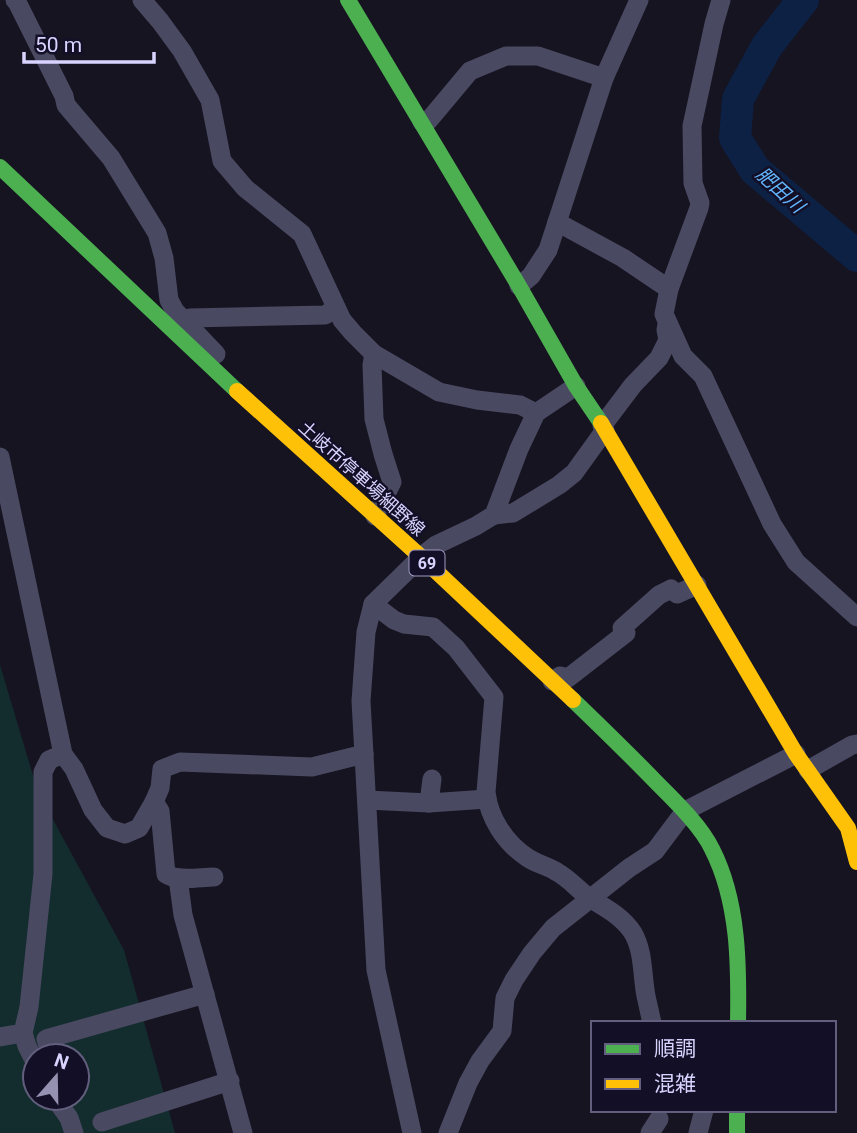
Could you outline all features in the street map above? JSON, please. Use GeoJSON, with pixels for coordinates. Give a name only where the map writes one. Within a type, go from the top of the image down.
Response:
{"type":"FeatureCollection","features":[{"type":"Feature","properties":{"kind":"main road"},"geometry":{"type":"LineString","coordinates":[[358,5],[422,122],[576,386],[796,754],[848,828],[857,862]]}},
{"type":"Feature","properties":{"kind":"main road","name":"土岐市停車場細野線"},"geometry":{"type":"LineString","coordinates":[[0,167],[229,384],[421,557],[620,745],[685,811],[712,848],[725,883],[735,927],[739,970],[738,1021]]}},
{"type":"Feature","properties":{"kind":"main road"},"geometry":{"type":"LineString","coordinates":[[737,1112],[737,1133]]}},
{"type":"Feature","properties":{"kind":"street"},"geometry":{"type":"LineString","coordinates":[[0,10],[8,0]]}},
{"type":"Feature","properties":{"kind":"street"},"geometry":{"type":"LineString","coordinates":[[15,0],[64,96],[66,106],[111,158],[157,233],[164,258],[169,300],[175,311],[229,368],[229,384]]}},
{"type":"Feature","properties":{"kind":"street"},"geometry":{"type":"LineString","coordinates":[[142,0],[182,51],[210,100],[222,161],[245,188],[302,234],[342,320],[374,355],[439,392],[520,405],[536,413]]}},
{"type":"Feature","properties":{"kind":"street"},"geometry":{"type":"LineString","coordinates":[[519,286],[531,276],[548,250],[604,78],[639,0]]}},
{"type":"Feature","properties":{"kind":"street"},"geometry":{"type":"LineString","coordinates":[[721,0],[713,24],[692,126],[693,183],[700,203],[669,289],[664,314],[683,356],[703,376],[772,524],[796,562],[857,618]]}},
{"type":"Feature","properties":{"kind":"street"},"geometry":{"type":"LineString","coordinates":[[422,122],[429,120],[470,71],[506,56],[538,56],[604,78]]}},
{"type":"Feature","properties":{"kind":"street"},"geometry":{"type":"LineString","coordinates":[[557,222],[623,258],[669,289]]}},
{"type":"Feature","properties":{"kind":"street"},"geometry":{"type":"LineString","coordinates":[[184,320],[325,314],[336,308]]}},
{"type":"Feature","properties":{"kind":"street"},"geometry":{"type":"LineString","coordinates":[[412,1133],[376,970],[361,701],[366,632],[373,604],[436,545],[494,515],[513,513],[574,473],[633,384],[659,358],[668,340],[668,323]]}},
{"type":"Feature","properties":{"kind":"street"},"geometry":{"type":"LineString","coordinates":[[374,355],[374,419],[392,482],[375,516]]}},
{"type":"Feature","properties":{"kind":"street"},"geometry":{"type":"LineString","coordinates":[[494,515],[536,413],[576,386]]}},
{"type":"Feature","properties":{"kind":"street"},"geometry":{"type":"LineString","coordinates":[[0,457],[63,754],[74,769],[93,810],[107,828],[125,834],[139,828],[160,789],[162,769],[180,762],[312,767],[364,754]]}},
{"type":"Feature","properties":{"kind":"street"},"geometry":{"type":"LineString","coordinates":[[552,681],[560,676],[568,678],[626,634],[622,628],[659,595],[671,589],[677,594],[697,585]]}},
{"type":"Feature","properties":{"kind":"street"},"geometry":{"type":"LineString","coordinates":[[373,604],[394,620],[433,628],[456,648],[494,697],[486,792],[494,822],[521,853],[556,870],[624,922],[634,934],[652,1021]]}},
{"type":"Feature","properties":{"kind":"street"},"geometry":{"type":"LineString","coordinates":[[808,770],[857,744]]}},
{"type":"Feature","properties":{"kind":"street"},"geometry":{"type":"LineString","coordinates":[[26,1042],[23,1033],[29,1007],[43,874],[43,772],[49,760],[63,754]]}},
{"type":"Feature","properties":{"kind":"street"},"geometry":{"type":"LineString","coordinates":[[448,1133],[468,1083],[502,1031],[505,998],[514,980],[553,928],[629,867],[655,851],[685,811],[796,754]]}},
{"type":"Feature","properties":{"kind":"street"},"geometry":{"type":"LineString","coordinates":[[429,803],[432,779]]}},
{"type":"Feature","properties":{"kind":"street"},"geometry":{"type":"LineString","coordinates":[[367,800],[429,803],[486,799]]}},
{"type":"Feature","properties":{"kind":"street"},"geometry":{"type":"LineString","coordinates":[[154,802],[160,811],[166,874],[178,878],[214,877]]}},
{"type":"Feature","properties":{"kind":"street"},"geometry":{"type":"LineString","coordinates":[[178,878],[183,915],[243,1133]]}},
{"type":"Feature","properties":{"kind":"street"},"geometry":{"type":"LineString","coordinates":[[47,1042],[46,1039],[205,994]]}},
{"type":"Feature","properties":{"kind":"street"},"geometry":{"type":"LineString","coordinates":[[0,1037],[23,1033]]}},
{"type":"Feature","properties":{"kind":"street"},"geometry":{"type":"LineString","coordinates":[[102,1122],[230,1081]]}},
{"type":"Feature","properties":{"kind":"street"},"geometry":{"type":"LineString","coordinates":[[66,1112],[74,1133]]}},
{"type":"Feature","properties":{"kind":"street"},"geometry":{"type":"LineString","coordinates":[[698,1133],[703,1112]]}},
{"type":"Feature","properties":{"kind":"green space"},"geometry":{"type":"Polygon","coordinates":[[[0,665],[38,792],[124,950],[175,1133],[0,1133],[0,665]]]}},
{"type":"Feature","properties":{"kind":"waterway","name":"肥田川"},"geometry":{"type":"LineString","coordinates":[[803,0],[767,46],[738,99],[735,138],[755,170],[857,256]]}},
{"type":"Feature","properties":{"kind":"traffic: fast"},"geometry":{"type":"LineString","coordinates":[[348,0],[576,386],[601,423]]}},
{"type":"Feature","properties":{"kind":"traffic: fast"},"geometry":{"type":"LineString","coordinates":[[0,167],[237,391]]}},
{"type":"Feature","properties":{"kind":"traffic: fast"},"geometry":{"type":"LineString","coordinates":[[573,700],[679,806],[712,849],[728,891],[736,934],[738,1021]]}},
{"type":"Feature","properties":{"kind":"traffic: fast"},"geometry":{"type":"LineString","coordinates":[[737,1112],[737,1133]]}},
{"type":"Feature","properties":{"kind":"traffic: slow"},"geometry":{"type":"LineString","coordinates":[[237,391],[421,557],[573,700]]}},
{"type":"Feature","properties":{"kind":"traffic: slow"},"geometry":{"type":"LineString","coordinates":[[601,423],[796,754],[848,828],[857,862]]}}]}
